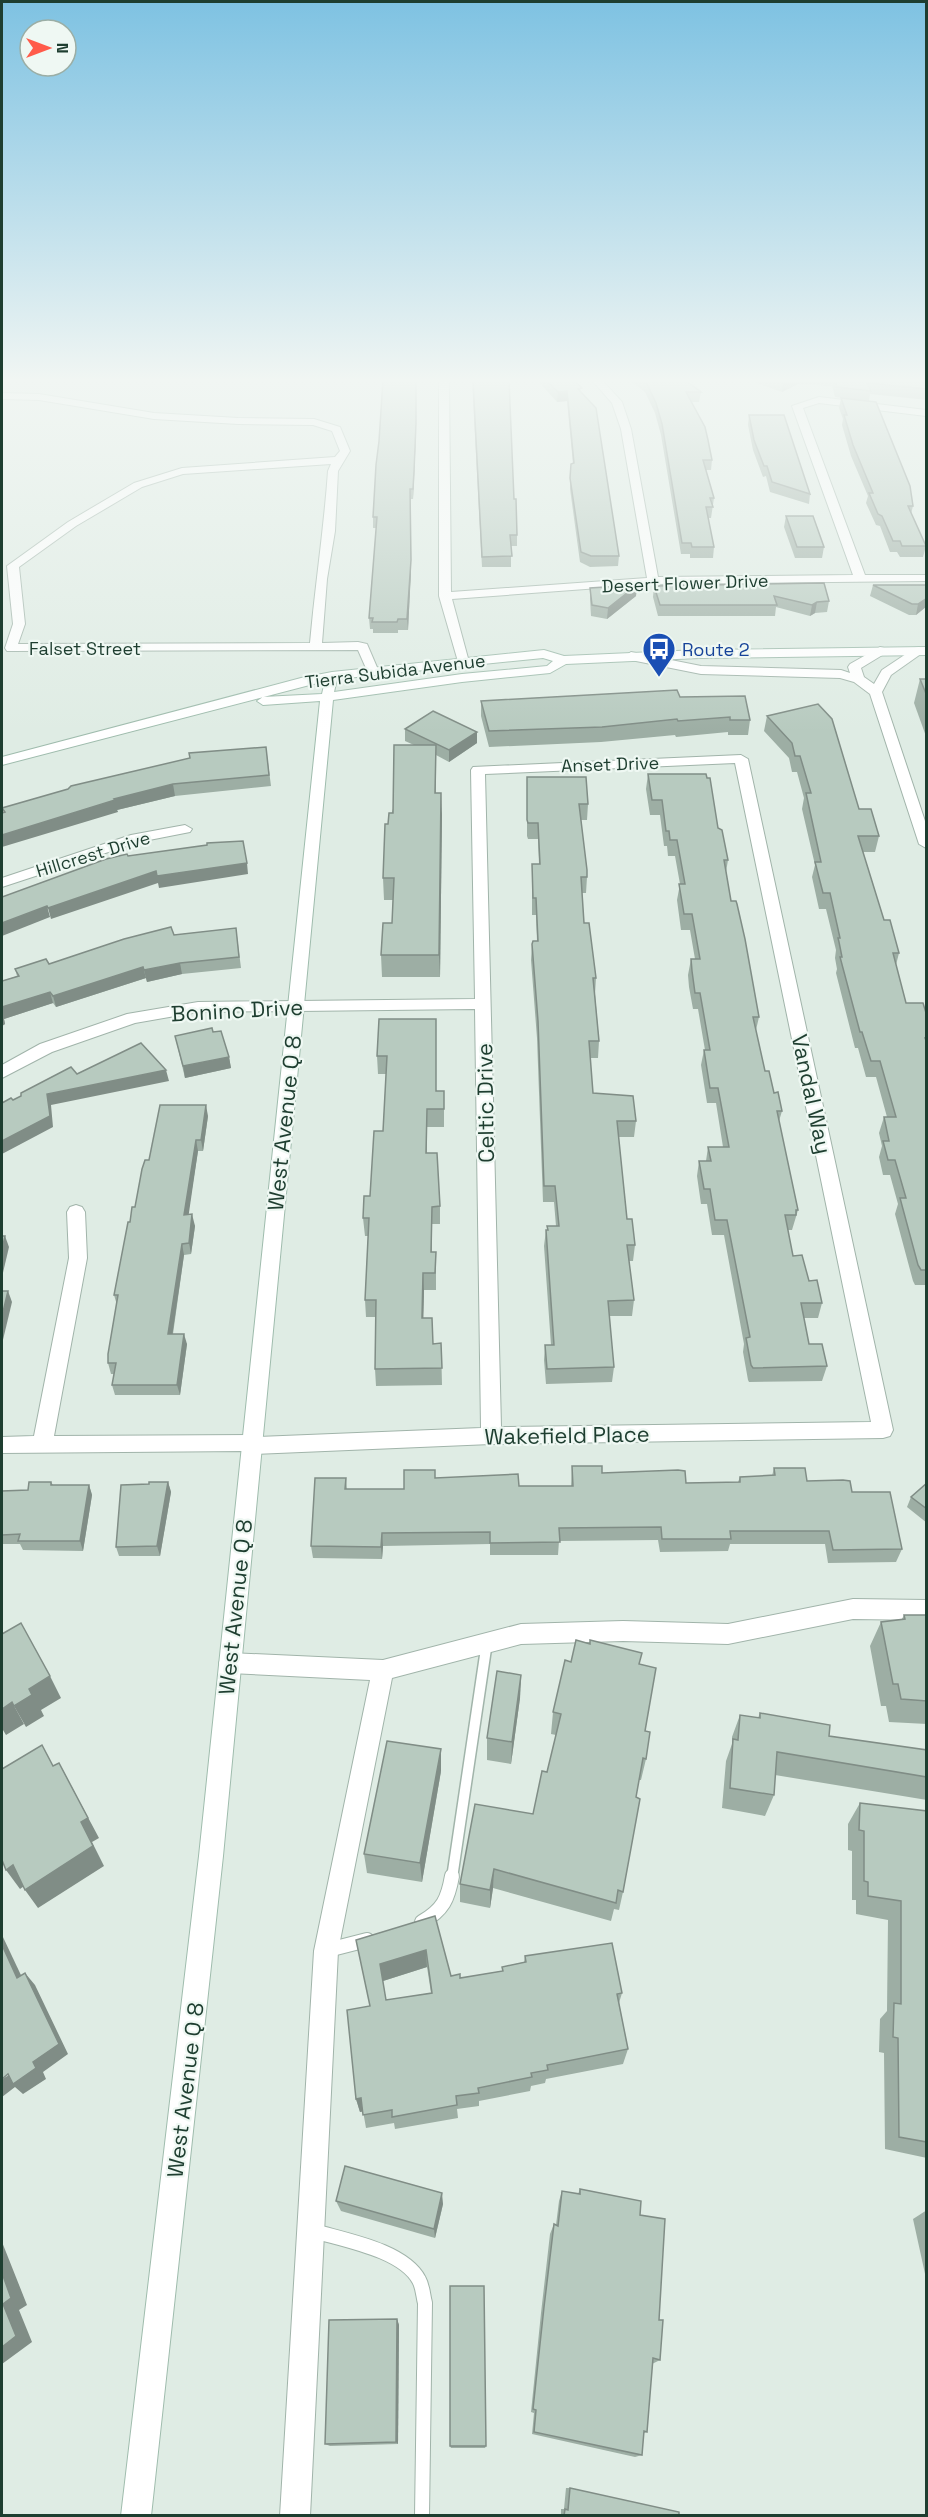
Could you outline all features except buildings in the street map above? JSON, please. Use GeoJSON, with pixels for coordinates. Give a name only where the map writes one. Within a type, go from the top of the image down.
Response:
{"type":"FeatureCollection","features":[{"type":"Feature","properties":{"kind":"street","name":"Falset Street"},"geometry":{"type":"LineString","coordinates":[[117,497],[72,524],[13,566],[19,624],[11,648],[316,647]]}},
{"type":"Feature","properties":{"kind":"street"},"geometry":{"type":"LineString","coordinates":[[331,497],[329,531],[321,579],[316,647],[363,647],[373,672]]}},
{"type":"Feature","properties":{"kind":"street"},"geometry":{"type":"LineString","coordinates":[[445,497],[445,596],[463,662]]}},
{"type":"Feature","properties":{"kind":"street"},"geometry":{"type":"LineString","coordinates":[[638,497],[653,581]]}},
{"type":"Feature","properties":{"kind":"street"},"geometry":{"type":"LineString","coordinates":[[830,497],[860,578]]}},
{"type":"Feature","properties":{"kind":"street","name":"Desert Flower Drive"},"geometry":{"type":"LineString","coordinates":[[445,596],[653,581],[927,578]]}},
{"type":"Feature","properties":{"kind":"street"},"geometry":{"type":"LineString","coordinates":[[858,679],[854,667],[880,651]]}},
{"type":"Feature","properties":{"kind":"street"},"geometry":{"type":"LineString","coordinates":[[876,692],[886,673],[923,651]]}},
{"type":"Feature","properties":{"kind":"street","name":"Tierra Subida Avenue"},"geometry":{"type":"LineString","coordinates":[[2,761],[305,681],[330,687],[373,672],[544,654],[563,660],[631,656],[923,651]]}},
{"type":"Feature","properties":{"kind":"street"},"geometry":{"type":"LineString","coordinates":[[631,656],[701,670],[842,674],[858,679],[876,692],[924,828],[927,844]]}},
{"type":"Feature","properties":{"kind":"street","name":"Tierra Subida Avenue"},"geometry":{"type":"LineString","coordinates":[[228,703],[330,687],[550,669],[563,660]]}},
{"type":"Feature","properties":{"kind":"street","name":"West Avenue Q 8"},"geometry":{"type":"LineString","coordinates":[[136,2516],[211,1856],[251,1445],[330,687]]}},
{"type":"Feature","properties":{"kind":"street","name":"Anset Drive"},"geometry":{"type":"LineString","coordinates":[[478,770],[741,759]]}},
{"type":"Feature","properties":{"kind":"street","name":"Vandal Way"},"geometry":{"type":"LineString","coordinates":[[741,759],[883,1430]]}},
{"type":"Feature","properties":{"kind":"street","name":"Celtic Drive"},"geometry":{"type":"LineString","coordinates":[[478,770],[491,1436]]}},
{"type":"Feature","properties":{"kind":"street","name":"Hillcrest Drive"},"geometry":{"type":"LineString","coordinates":[[2,883],[136,837],[185,829]]}},
{"type":"Feature","properties":{"kind":"street","name":"Bonino Drive"},"geometry":{"type":"LineString","coordinates":[[2,1072],[46,1048],[133,1018],[198,1007],[483,1004]]}},
{"type":"Feature","properties":{"kind":"street"},"geometry":{"type":"LineString","coordinates":[[42,1445],[78,1258],[76,1212]]}},
{"type":"Feature","properties":{"kind":"street","name":"Wakefield Place"},"geometry":{"type":"LineString","coordinates":[[2,1445],[251,1445],[491,1436],[883,1430]]}},
{"type":"Feature","properties":{"kind":"street"},"geometry":{"type":"LineString","coordinates":[[230,1663],[383,1670],[521,1634],[623,1631],[728,1634],[853,1609],[927,1610]]}},
{"type":"Feature","properties":{"kind":"street"},"geometry":{"type":"LineString","coordinates":[[295,2516],[326,1951],[383,1670]]}},
{"type":"Feature","properties":{"kind":"lane"},"geometry":{"type":"LineString","coordinates":[[415,1927],[436,1914],[449,1895],[487,1642]]}},
{"type":"Feature","properties":{"kind":"lane"},"geometry":{"type":"LineString","coordinates":[[326,1951],[381,1936]]}},
{"type":"Feature","properties":{"kind":"lane"},"geometry":{"type":"LineString","coordinates":[[311,2230],[403,2262],[419,2279],[425,2303],[422,2516]]}},
{"type":"Feature","properties":{"kind":"place","name":"Route 2"},"geometry":{"type":"Point","coordinates":[659,678]}}]}
